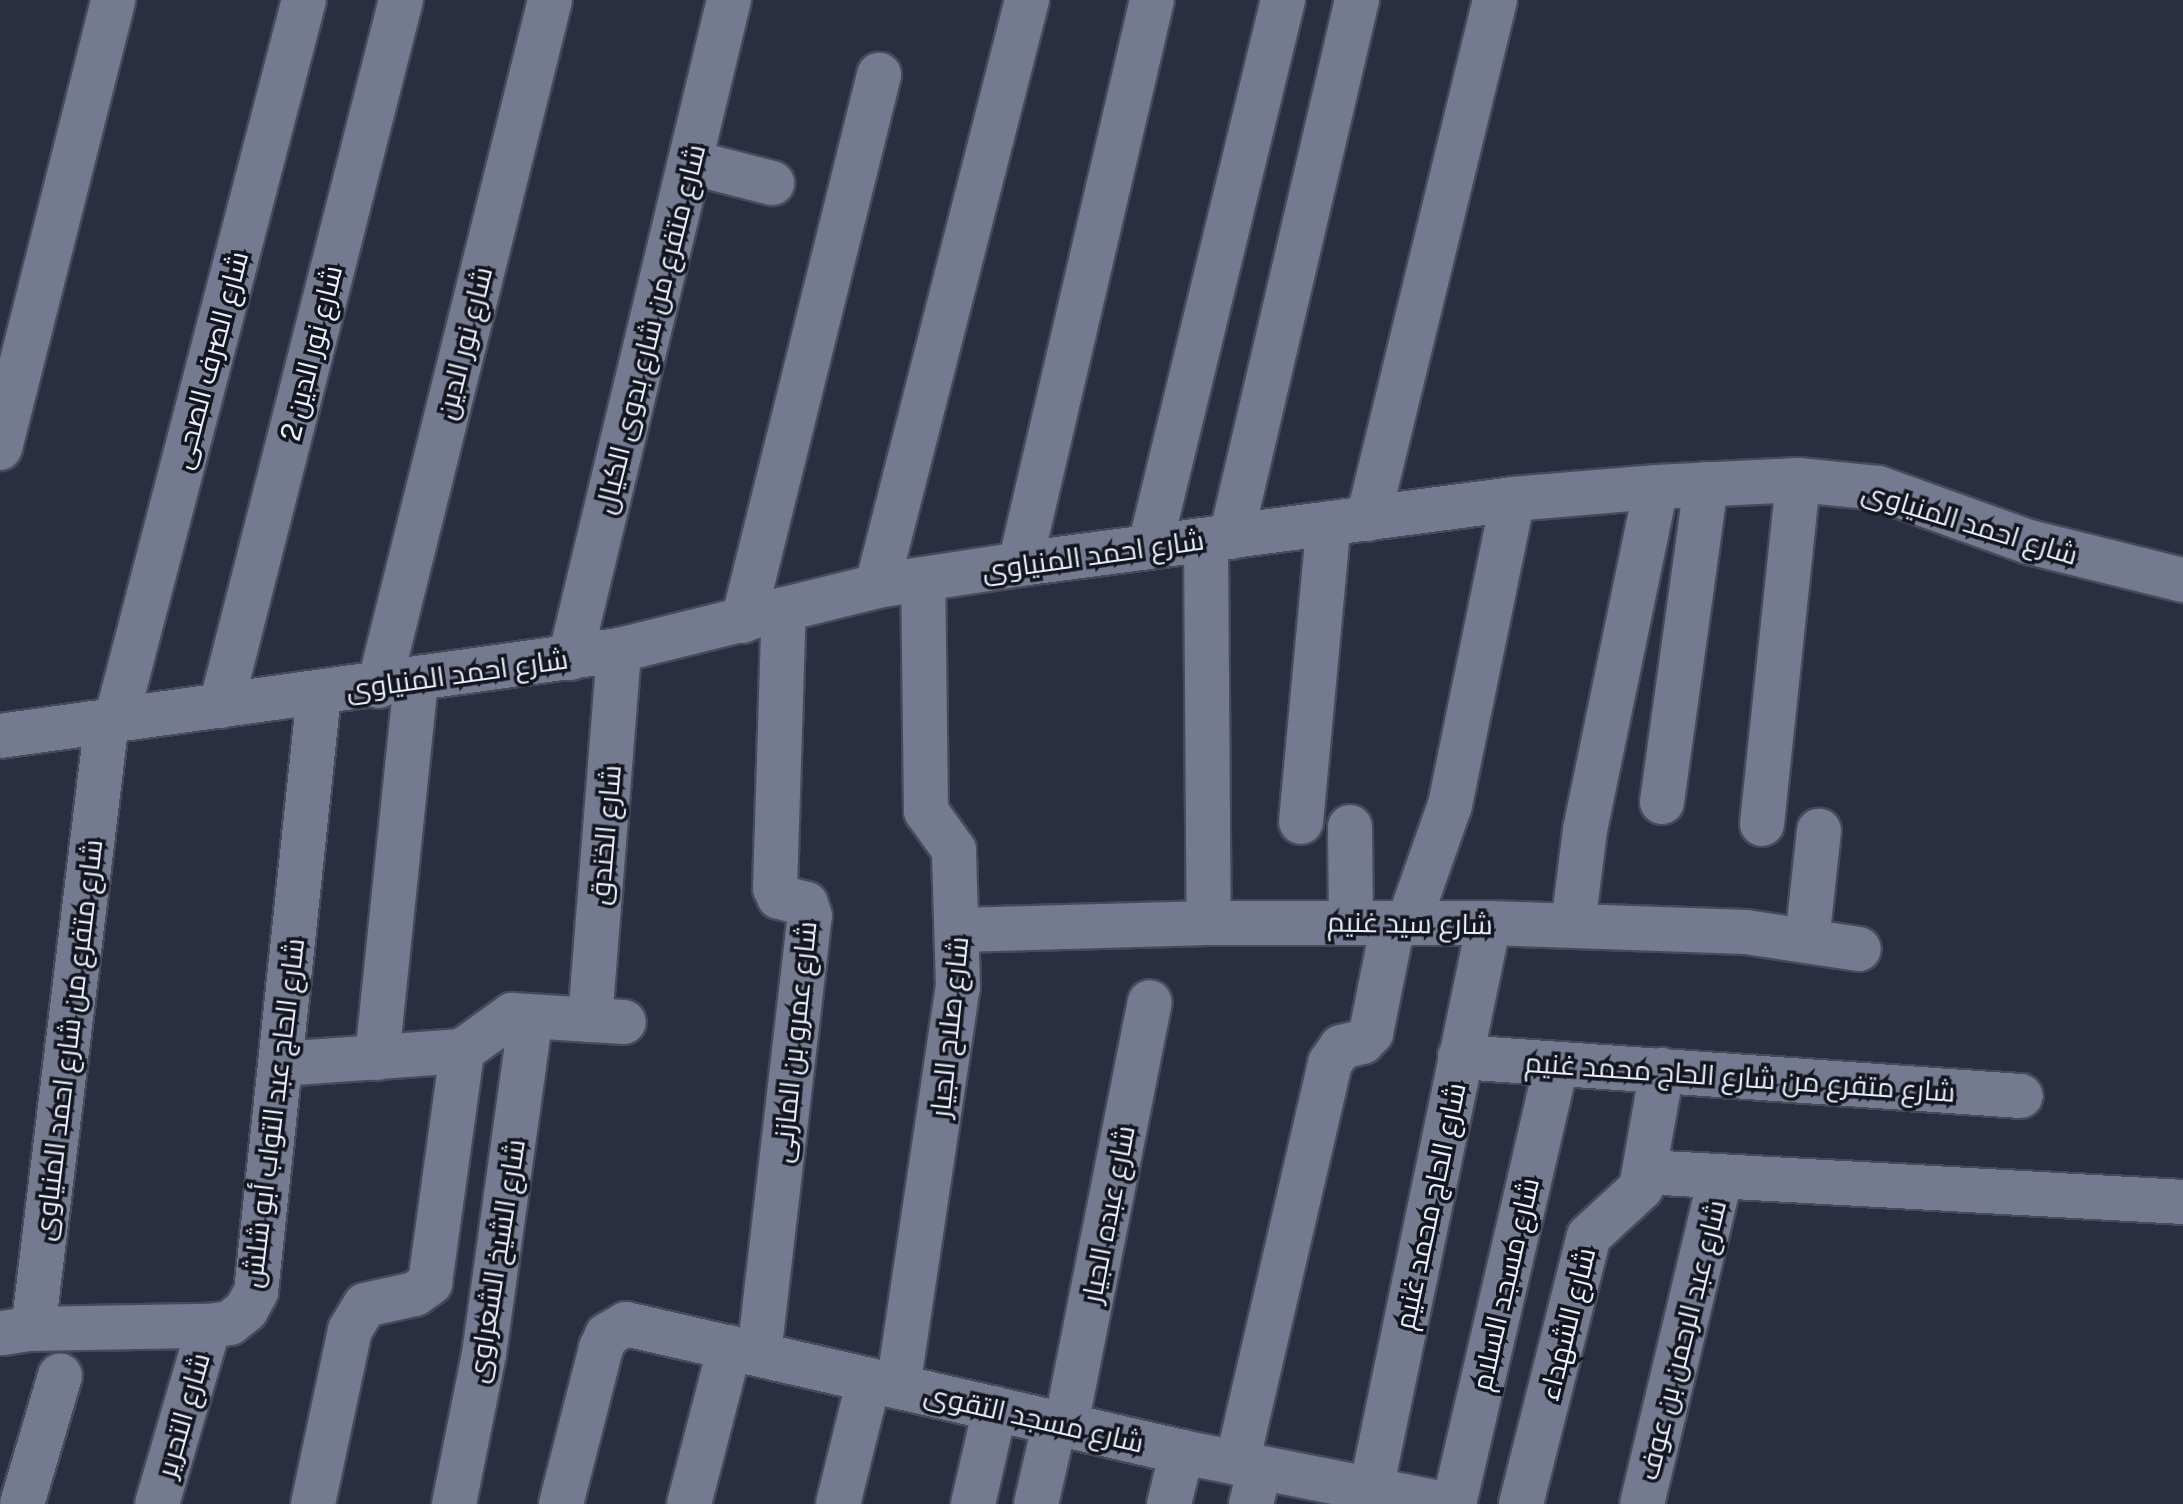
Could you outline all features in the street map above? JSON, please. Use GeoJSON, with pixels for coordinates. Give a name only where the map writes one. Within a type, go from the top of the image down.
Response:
{"type":"FeatureCollection","features":[{"type":"Feature","properties":{"kind":"street"},"geometry":{"type":"LineString","coordinates":[[0,448],[113,0]]}},
{"type":"Feature","properties":{"kind":"street","name":"شارع الصرف الصحى"},"geometry":{"type":"LineString","coordinates":[[112,720],[304,0]]}},
{"type":"Feature","properties":{"kind":"street","name":"شارع نور الدين 2"},"geometry":{"type":"LineString","coordinates":[[221,706],[401,0]]}},
{"type":"Feature","properties":{"kind":"street","name":"شارع نور الدين"},"geometry":{"type":"LineString","coordinates":[[377,1058],[398,684],[550,0]]}},
{"type":"Feature","properties":{"kind":"street","name":"شارع متفرع من شارع بدوى الكيال"},"geometry":{"type":"LineString","coordinates":[[570,658],[729,0]]}},
{"type":"Feature","properties":{"kind":"street"},"geometry":{"type":"LineString","coordinates":[[877,586],[1027,0]]}},
{"type":"Feature","properties":{"kind":"street"},"geometry":{"type":"LineString","coordinates":[[1020,564],[1152,0]]}},
{"type":"Feature","properties":{"kind":"street"},"geometry":{"type":"LineString","coordinates":[[1150,546],[1283,0]]}},
{"type":"Feature","properties":{"kind":"street"},"geometry":{"type":"LineString","coordinates":[[1209,923],[1218,538],[1357,0]]}},
{"type":"Feature","properties":{"kind":"street"},"geometry":{"type":"LineString","coordinates":[[1301,822],[1349,521],[1495,0]]}},
{"type":"Feature","properties":{"kind":"street"},"geometry":{"type":"LineString","coordinates":[[743,621],[879,75]]}},
{"type":"Feature","properties":{"kind":"street"},"geometry":{"type":"LineString","coordinates":[[690,162],[772,183]]}},
{"type":"Feature","properties":{"kind":"street"},"geometry":{"type":"LineString","coordinates":[[1762,824],[1798,480]]}},
{"type":"Feature","properties":{"kind":"street","name":"شارع احمد المنياوى"},"geometry":{"type":"LineString","coordinates":[[0,736],[398,684],[619,650],[877,586],[1020,564],[1513,499],[1656,487],[1798,480],[1878,488],[2029,542],[2119,568],[2183,580]]}},
{"type":"Feature","properties":{"kind":"street"},"geometry":{"type":"LineString","coordinates":[[1662,802],[1706,484]]}},
{"type":"Feature","properties":{"kind":"street"},"geometry":{"type":"LineString","coordinates":[[1573,925],[1585,830],[1656,487]]}},
{"type":"Feature","properties":{"kind":"street"},"geometry":{"type":"LineString","coordinates":[[1249,1478],[1330,1063],[1341,1047],[1362,1042],[1371,1033],[1400,924],[1450,805],[1513,499]]}},
{"type":"Feature","properties":{"kind":"street","name":"شارع صلاح الجيار"},"geometry":{"type":"LineString","coordinates":[[838,1504],[883,1384],[951,1052],[959,930],[954,850],[926,811],[923,579]]}},
{"type":"Feature","properties":{"kind":"street","name":"شارع عمرو بن المازنى"},"geometry":{"type":"LineString","coordinates":[[744,1351],[810,916],[806,904],[779,897],[775,888],[784,609]]}},
{"type":"Feature","properties":{"kind":"street","name":"شارع الخندق"},"geometry":{"type":"LineString","coordinates":[[531,1017],[607,1021],[619,650]]}},
{"type":"Feature","properties":{"kind":"street","name":"شارع الحاج عبد التواب أبو شلش"},"geometry":{"type":"LineString","coordinates":[[15,1331],[230,1323],[246,1310],[256,1292],[319,694]]}},
{"type":"Feature","properties":{"kind":"street","name":"شارع متفرع من شارع احمد المنياوى"},"geometry":{"type":"LineString","coordinates":[[15,1331],[112,720]]}},
{"type":"Feature","properties":{"kind":"street"},"geometry":{"type":"LineString","coordinates":[[1350,827],[1351,922]]}},
{"type":"Feature","properties":{"kind":"street"},"geometry":{"type":"LineString","coordinates":[[1807,941],[1819,831]]}},
{"type":"Feature","properties":{"kind":"street","name":"شارع سيد غنيم"},"geometry":{"type":"LineString","coordinates":[[959,930],[1209,923],[1489,923],[1746,932],[1859,949]]}},
{"type":"Feature","properties":{"kind":"street","name":"شارع الحاج محمد غنيم"},"geometry":{"type":"LineString","coordinates":[[1370,1496],[1489,923]]}},
{"type":"Feature","properties":{"kind":"street","name":"شارع عبده الجيار"},"geometry":{"type":"LineString","coordinates":[[1036,1504],[1060,1424],[1150,1002]]}},
{"type":"Feature","properties":{"kind":"street"},"geometry":{"type":"LineString","coordinates":[[281,1064],[462,1051],[512,1015],[531,1017]]}},
{"type":"Feature","properties":{"kind":"street","name":"شارع الشيخ الشعراوى"},"geometry":{"type":"LineString","coordinates":[[454,1504],[496,1277],[531,1017]]}},
{"type":"Feature","properties":{"kind":"street"},"geometry":{"type":"LineString","coordinates":[[313,1504],[350,1330],[365,1305],[415,1294],[430,1283],[462,1051]]}},
{"type":"Feature","properties":{"kind":"street","name":"شارع متفرع من شارع الحاج محمد غنيم"},"geometry":{"type":"LineString","coordinates":[[1460,1057],[2021,1096]]}},
{"type":"Feature","properties":{"kind":"street","name":"شارع مسجد السلام"},"geometry":{"type":"LineString","coordinates":[[1454,1504],[1556,1064]]}},
{"type":"Feature","properties":{"kind":"street","name":"شارع الشهداء"},"geometry":{"type":"LineString","coordinates":[[1521,1504],[1589,1236],[1628,1204],[1645,1172],[1662,1070]]}},
{"type":"Feature","properties":{"kind":"street"},"geometry":{"type":"LineString","coordinates":[[1645,1172],[2183,1202]]}},
{"type":"Feature","properties":{"kind":"street","name":"شارع عبد الرحمن بن عوف"},"geometry":{"type":"LineString","coordinates":[[1642,1504],[1721,1176]]}},
{"type":"Feature","properties":{"kind":"street","name":"شارع مسجد التقوى"},"geometry":{"type":"LineString","coordinates":[[561,1504],[601,1348],[615,1327],[626,1324],[1182,1452],[1249,1478],[1444,1504]]}},
{"type":"Feature","properties":{"kind":"street","name":"شارع التحرير"},"geometry":{"type":"LineString","coordinates":[[157,1504],[209,1326]]}},
{"type":"Feature","properties":{"kind":"street"},"geometry":{"type":"LineString","coordinates":[[689,1504],[744,1351]]}},
{"type":"Feature","properties":{"kind":"street"},"geometry":{"type":"LineString","coordinates":[[22,1504],[60,1376]]}},
{"type":"Feature","properties":{"kind":"street"},"geometry":{"type":"LineString","coordinates":[[973,1504],[995,1409]]}},
{"type":"Feature","properties":{"kind":"street"},"geometry":{"type":"LineString","coordinates":[[1169,1504],[1182,1452]]}}]}
